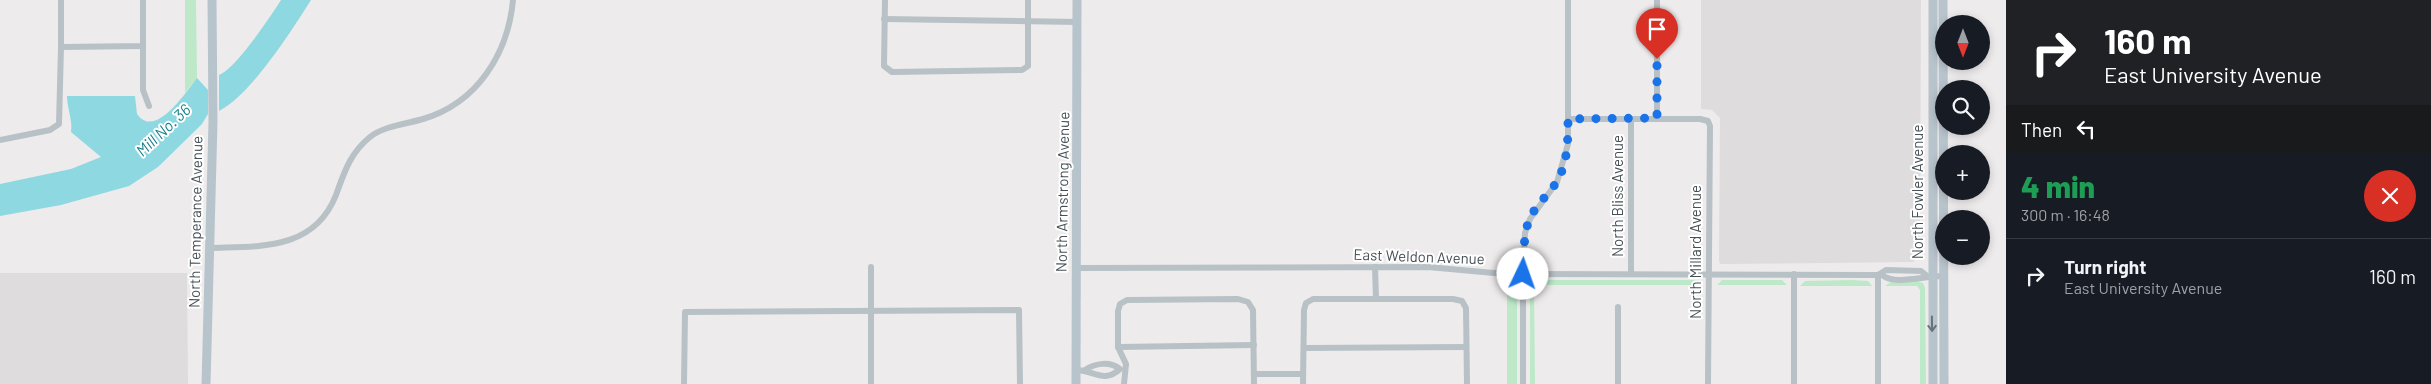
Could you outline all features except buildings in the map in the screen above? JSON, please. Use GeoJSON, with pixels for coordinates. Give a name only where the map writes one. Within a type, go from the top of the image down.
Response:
{"type":"FeatureCollection","features":[{"type":"Feature","properties":{"kind":"main road","name":"North Temperance Avenue"},"geometry":{"type":"LineString","coordinates":[[206,384],[213,122],[212,0]]}},
{"type":"Feature","properties":{"kind":"main road","name":"North Armstrong Avenue"},"geometry":{"type":"LineString","coordinates":[[1076,384],[1080,370],[1076,268],[1077,0]]}},
{"type":"Feature","properties":{"kind":"main road","name":"North Fowler Avenue"},"geometry":{"type":"LineString","coordinates":[[1933,0],[1929,276],[1933,384]]}},
{"type":"Feature","properties":{"kind":"main road","name":"North Fowler Avenue"},"geometry":{"type":"LineString","coordinates":[[1943,0],[1943,80]]}},
{"type":"Feature","properties":{"kind":"main road"},"geometry":{"type":"LineString","coordinates":[[1933,52],[1938,55],[1939,80]]}},
{"type":"Feature","properties":{"kind":"main road","name":"North Fowler Avenue"},"geometry":{"type":"LineString","coordinates":[[1943,135],[1944,384]]}},
{"type":"Feature","properties":{"kind":"street"},"geometry":{"type":"LineString","coordinates":[[0,140],[50,130],[59,124],[61,0]]}},
{"type":"Feature","properties":{"kind":"street"},"geometry":{"type":"LineString","coordinates":[[143,0],[143,90],[149,106]]}},
{"type":"Feature","properties":{"kind":"street"},"geometry":{"type":"LineString","coordinates":[[210,248],[275,245],[292,241],[310,230],[330,206],[350,159],[371,136],[383,130],[442,111],[473,89],[487,74],[502,49],[508,29],[512,0]]}},
{"type":"Feature","properties":{"kind":"street"},"geometry":{"type":"LineString","coordinates":[[885,0],[884,66],[892,72],[1022,70],[1028,66],[1029,56],[1028,0]]}},
{"type":"Feature","properties":{"kind":"street"},"geometry":{"type":"LineString","coordinates":[[1523,384],[1525,234],[1530,218],[1557,182],[1568,144],[1568,0]]}},
{"type":"Feature","properties":{"kind":"street"},"geometry":{"type":"LineString","coordinates":[[1568,119],[1657,118],[1657,0]]}},
{"type":"Feature","properties":{"kind":"street"},"geometry":{"type":"LineString","coordinates":[[884,19],[1078,22]]}},
{"type":"Feature","properties":{"kind":"street"},"geometry":{"type":"LineString","coordinates":[[61,47],[143,46]]}},
{"type":"Feature","properties":{"kind":"street","name":"North Millard Avenue"},"geometry":{"type":"LineString","coordinates":[[1657,118],[1700,119],[1708,121],[1710,126],[1708,384]]}},
{"type":"Feature","properties":{"kind":"street","name":"North Bliss Avenue"},"geometry":{"type":"LineString","coordinates":[[1631,119],[1631,274]]}},
{"type":"Feature","properties":{"kind":"street"},"geometry":{"type":"LineString","coordinates":[[871,267],[871,384]]}},
{"type":"Feature","properties":{"kind":"street"},"geometry":{"type":"LineString","coordinates":[[1375,267],[1376,299]]}},
{"type":"Feature","properties":{"kind":"street","name":"East Weldon Avenue"},"geometry":{"type":"LineString","coordinates":[[1076,268],[1375,267],[1428,268],[1523,274],[1880,275],[1886,270],[1921,270],[1929,276],[1944,276]]}},
{"type":"Feature","properties":{"kind":"street"},"geometry":{"type":"LineString","coordinates":[[1794,274],[1794,384]]}},
{"type":"Feature","properties":{"kind":"street"},"geometry":{"type":"LineString","coordinates":[[1878,384],[1880,275]]}},
{"type":"Feature","properties":{"kind":"street"},"geometry":{"type":"LineString","coordinates":[[1124,384],[1118,346],[1118,311],[1120,304],[1127,300],[1238,299],[1248,302],[1253,310],[1254,384]]}},
{"type":"Feature","properties":{"kind":"street"},"geometry":{"type":"LineString","coordinates":[[1304,384],[1304,310],[1306,303],[1313,299],[1453,299],[1462,301],[1466,308],[1466,384]]}},
{"type":"Feature","properties":{"kind":"street"},"geometry":{"type":"LineString","coordinates":[[1618,307],[1618,384]]}},
{"type":"Feature","properties":{"kind":"street"},"geometry":{"type":"LineString","coordinates":[[684,384],[684,312],[1019,310],[1020,384]]}},
{"type":"Feature","properties":{"kind":"street"},"geometry":{"type":"LineString","coordinates":[[1118,346],[1254,345]]}},
{"type":"Feature","properties":{"kind":"street"},"geometry":{"type":"LineString","coordinates":[[1304,348],[1466,347]]}},
{"type":"Feature","properties":{"kind":"street"},"geometry":{"type":"LineString","coordinates":[[1080,370],[1093,364],[1115,364],[1123,369]]}},
{"type":"Feature","properties":{"kind":"street"},"geometry":{"type":"LineString","coordinates":[[1107,364],[1107,375]]}},
{"type":"Feature","properties":{"kind":"street"},"geometry":{"type":"LineString","coordinates":[[1080,370],[1094,375],[1113,376],[1123,369]]}},
{"type":"Feature","properties":{"kind":"street"},"geometry":{"type":"LineString","coordinates":[[1254,374],[1304,374]]}},
{"type":"Feature","properties":{"kind":"shaded area"},"geometry":{"type":"Polygon","coordinates":[[[1701,0],[1921,0],[1920,253],[1913,262],[1720,264],[1720,118],[1712,110],[1701,109],[1701,0]]]}},
{"type":"Feature","properties":{"kind":"shaded area"},"geometry":{"type":"Polygon","coordinates":[[[0,273],[187,273],[188,384],[0,384],[0,273]]]}},
{"type":"Feature","properties":{"kind":"green space"},"geometry":{"type":"Polygon","coordinates":[[[185,0],[196,0],[197,78],[185,93],[185,0]]]}},
{"type":"Feature","properties":{"kind":"green space"},"geometry":{"type":"Polygon","coordinates":[[[1535,280],[1697,280],[1701,281],[1702,285],[1534,285],[1535,384],[1530,384],[1530,285],[1535,280]]]}},
{"type":"Feature","properties":{"kind":"green space"},"geometry":{"type":"Polygon","coordinates":[[[1722,280],[1782,280],[1787,285],[1717,285],[1722,280]]]}},
{"type":"Feature","properties":{"kind":"green space"},"geometry":{"type":"Polygon","coordinates":[[[1507,281],[1512,281],[1517,286],[1517,384],[1507,384],[1507,281]]]}},
{"type":"Feature","properties":{"kind":"green space"},"geometry":{"type":"Polygon","coordinates":[[[1805,281],[1868,281],[1872,286],[1800,286],[1805,281]]]}},
{"type":"Feature","properties":{"kind":"green space"},"geometry":{"type":"Polygon","coordinates":[[[1917,281],[1923,283],[1925,288],[1926,384],[1920,384],[1920,290],[1917,286],[1885,286],[1891,282],[1917,281]]]}},
{"type":"Feature","properties":{"kind":"water"},"geometry":{"type":"Polygon","coordinates":[[[281,0],[311,0],[282,44],[257,77],[244,92],[219,111],[219,75],[226,71],[243,53],[281,0]]]}},
{"type":"Feature","properties":{"kind":"water","name":"Mill No. 36"},"geometry":{"type":"Polygon","coordinates":[[[197,78],[208,90],[208,114],[202,124],[158,167],[129,186],[61,205],[0,216],[0,184],[71,169],[101,157],[71,132],[67,96],[135,96],[137,114],[144,120],[152,121],[161,118],[170,111],[197,78]]]}},
{"type":"Feature","properties":{"kind":"route"},"geometry":{"type":"LineString","coordinates":[[1523,274],[1525,234],[1530,218],[1557,182],[1561,172],[1568,144],[1568,119],[1657,118],[1657,59]]}}]}
